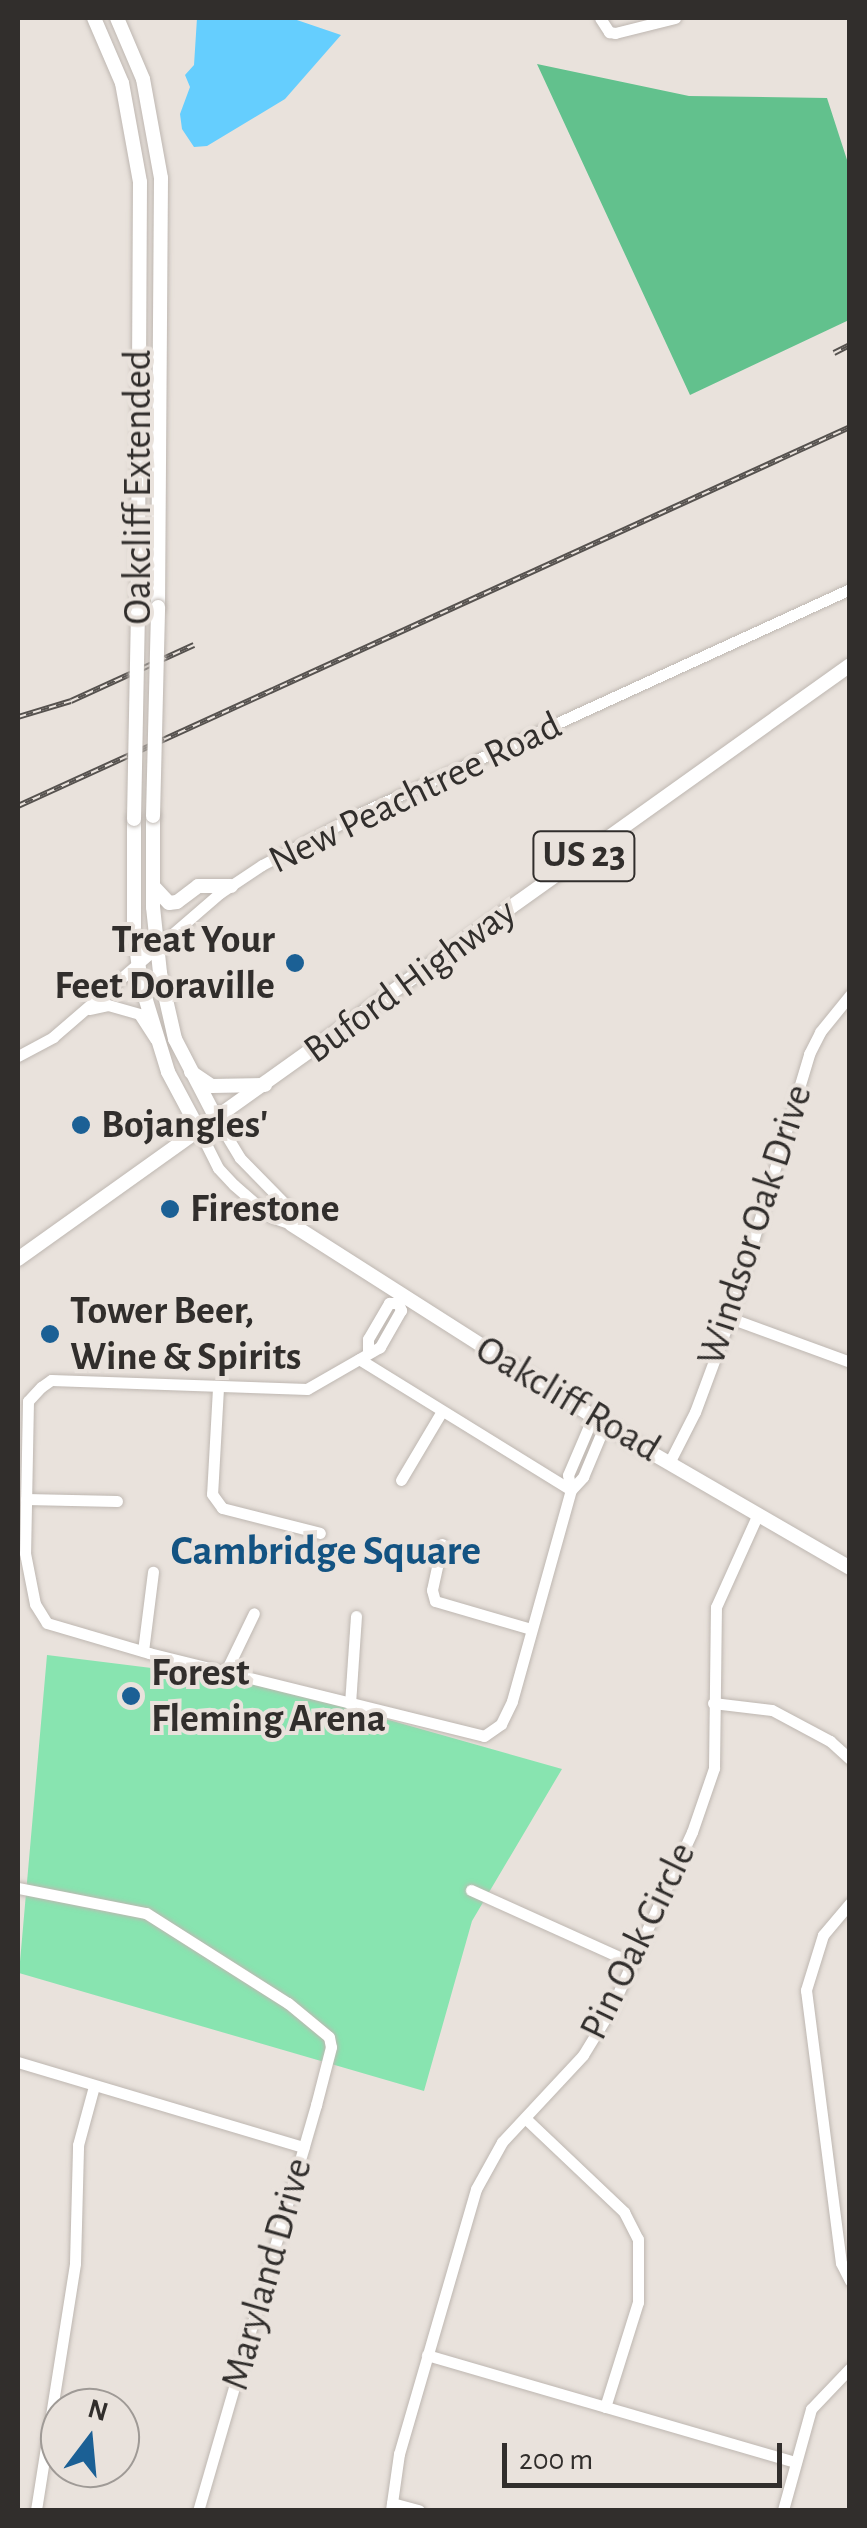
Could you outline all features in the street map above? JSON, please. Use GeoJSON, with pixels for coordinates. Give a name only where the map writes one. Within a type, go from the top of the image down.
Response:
{"type":"FeatureCollection","features":[{"type":"Feature","properties":{"kind":"main road","name":"Oakcliff Extended"},"geometry":{"type":"LineString","coordinates":[[94,18],[122,84],[140,182],[134,819],[134,930],[139,964]]}},
{"type":"Feature","properties":{"kind":"main road","name":"Oakcliff Extended"},"geometry":{"type":"LineString","coordinates":[[117,18],[133,52],[154,123],[161,178],[153,816],[158,948]]}},
{"type":"Feature","properties":{"kind":"main road","name":"Buford Highway"},"geometry":{"type":"LineString","coordinates":[[18,1259],[850,664]]}},
{"type":"Feature","properties":{"kind":"main road"},"geometry":{"type":"LineString","coordinates":[[153,886],[160,897],[177,902],[198,886],[231,886]]}},
{"type":"Feature","properties":{"kind":"main road","name":"Oakcliff Road"},"geometry":{"type":"LineString","coordinates":[[158,948],[175,1038],[188,1070],[217,1120]]}},
{"type":"Feature","properties":{"kind":"main road","name":"Oakcliff Road"},"geometry":{"type":"LineString","coordinates":[[139,964],[156,1040],[200,1132]]}},
{"type":"Feature","properties":{"kind":"main road"},"geometry":{"type":"LineString","coordinates":[[188,1070],[212,1086],[266,1085]]}},
{"type":"Feature","properties":{"kind":"main road","name":"Oakcliff Road"},"geometry":{"type":"LineString","coordinates":[[290,1224],[400,1299],[600,1422],[850,1568]]}},
{"type":"Feature","properties":{"kind":"street"},"geometry":{"type":"LineString","coordinates":[[600,18],[609,32],[637,22],[676,18]]}},
{"type":"Feature","properties":{"kind":"street","name":"New Peachtree Road"},"geometry":{"type":"LineString","coordinates":[[18,1056],[53,1038],[231,886],[362,814],[850,588]]}},
{"type":"Feature","properties":{"kind":"street","name":"Windsor Oak Drive"},"geometry":{"type":"LineString","coordinates":[[670,1462],[730,1318],[809,1054],[820,1032],[850,994]]}},
{"type":"Feature","properties":{"kind":"street"},"geometry":{"type":"LineString","coordinates":[[85,1010],[108,1005],[126,1008],[139,1014],[156,1040]]}},
{"type":"Feature","properties":{"kind":"street","name":"Oakcliff Road"},"geometry":{"type":"LineString","coordinates":[[200,1132],[218,1168],[234,1185],[271,1217],[290,1224],[287,1206],[240,1158],[217,1120]]}},
{"type":"Feature","properties":{"kind":"street"},"geometry":{"type":"LineString","coordinates":[[400,1299],[389,1302],[364,1354],[307,1389],[52,1380],[28,1401],[25,1553],[35,1604],[47,1622],[142,1652],[484,1736],[501,1724],[512,1701],[571,1490],[568,1475],[588,1426],[600,1422]]}},
{"type":"Feature","properties":{"kind":"street"},"geometry":{"type":"LineString","coordinates":[[730,1318],[850,1362]]}},
{"type":"Feature","properties":{"kind":"street"},"geometry":{"type":"LineString","coordinates":[[364,1354],[442,1411],[571,1490]]}},
{"type":"Feature","properties":{"kind":"street"},"geometry":{"type":"LineString","coordinates":[[218,1388],[212,1494],[222,1508],[320,1533]]}},
{"type":"Feature","properties":{"kind":"street"},"geometry":{"type":"LineString","coordinates":[[400,1480],[442,1411]]}},
{"type":"Feature","properties":{"kind":"street"},"geometry":{"type":"LineString","coordinates":[[26,1499],[117,1501]]}},
{"type":"Feature","properties":{"kind":"street","name":"Pin Oak Circle"},"geometry":{"type":"LineString","coordinates":[[391,2506],[399,2454],[476,2189],[502,2142],[583,2054],[634,1963],[703,1803],[714,1768],[716,1607],[736,1553],[758,1514]]}},
{"type":"Feature","properties":{"kind":"street"},"geometry":{"type":"LineString","coordinates":[[442,1544],[432,1590],[435,1601],[532,1630]]}},
{"type":"Feature","properties":{"kind":"street"},"geometry":{"type":"LineString","coordinates":[[142,1652],[153,1572]]}},
{"type":"Feature","properties":{"kind":"street"},"geometry":{"type":"LineString","coordinates":[[226,1671],[254,1613]]}},
{"type":"Feature","properties":{"kind":"street"},"geometry":{"type":"LineString","coordinates":[[350,1704],[356,1616]]}},
{"type":"Feature","properties":{"kind":"street"},"geometry":{"type":"LineString","coordinates":[[713,1704],[772,1710],[830,1742],[850,1758]]}},
{"type":"Feature","properties":{"kind":"street","name":"Maryland Drive"},"geometry":{"type":"LineString","coordinates":[[18,1888],[146,1913],[288,2003],[329,2037],[331,2048],[304,2146],[198,2510]]}},
{"type":"Feature","properties":{"kind":"street"},"geometry":{"type":"LineString","coordinates":[[472,1890],[634,1963]]}},
{"type":"Feature","properties":{"kind":"street"},"geometry":{"type":"LineString","coordinates":[[850,1903],[823,1934],[806,1990],[840,2263],[850,2281]]}},
{"type":"Feature","properties":{"kind":"street"},"geometry":{"type":"LineString","coordinates":[[18,2062],[304,2146]]}},
{"type":"Feature","properties":{"kind":"street"},"geometry":{"type":"LineString","coordinates":[[36,2510],[75,2263],[78,2145],[94,2086]]}},
{"type":"Feature","properties":{"kind":"street"},"geometry":{"type":"LineString","coordinates":[[525,2118],[624,2212],[638,2239],[638,2302],[605,2406]]}},
{"type":"Feature","properties":{"kind":"street"},"geometry":{"type":"LineString","coordinates":[[427,2355],[796,2462]]}},
{"type":"Feature","properties":{"kind":"street"},"geometry":{"type":"LineString","coordinates":[[784,2510],[812,2409],[850,2368]]}},
{"type":"Feature","properties":{"kind":"street"},"geometry":{"type":"LineString","coordinates":[[391,2506],[419,2510]]}},
{"type":"Feature","properties":{"kind":"green space"},"geometry":{"type":"Polygon","coordinates":[[[537,64],[689,96],[827,98],[849,166],[849,320],[690,395],[537,64]]]}},
{"type":"Feature","properties":{"kind":"green space"},"geometry":{"type":"Polygon","coordinates":[[[47,1655],[248,1680],[562,1769],[472,1921],[424,2091],[19,1973],[47,1655]]]}},
{"type":"Feature","properties":{"kind":"water"},"geometry":{"type":"Polygon","coordinates":[[[197,18],[291,18],[341,35],[285,99],[207,146],[194,147],[182,129],[180,114],[190,87],[185,75],[194,65],[197,18]]]}},
{"type":"Feature","properties":{"kind":"railway"},"geometry":{"type":"LineString","coordinates":[[834,353],[850,345]]}},
{"type":"Feature","properties":{"kind":"railway"},"geometry":{"type":"LineString","coordinates":[[18,806],[850,427]]}},
{"type":"Feature","properties":{"kind":"railway"},"geometry":{"type":"LineString","coordinates":[[18,717],[71,701],[194,645]]}},
{"type":"Feature","properties":{"kind":"place","name":"Treat Your Feet Doraville"},"geometry":{"type":"Point","coordinates":[295,963]}},
{"type":"Feature","properties":{"kind":"place","name":"Bojangles'"},"geometry":{"type":"Point","coordinates":[81,1125]}},
{"type":"Feature","properties":{"kind":"place","name":"Firestone"},"geometry":{"type":"Point","coordinates":[170,1209]}},
{"type":"Feature","properties":{"kind":"place","name":"Tower Beer, Wine & Spirits"},"geometry":{"type":"Point","coordinates":[50,1334]}},
{"type":"Feature","properties":{"kind":"place","name":"Forest Fleming Arena"},"geometry":{"type":"Point","coordinates":[131,1696]}},
{"type":"Feature","properties":{"kind":"district","name":"Cambridge Square"},"geometry":{"type":"Point","coordinates":[326,1551]}}]}
